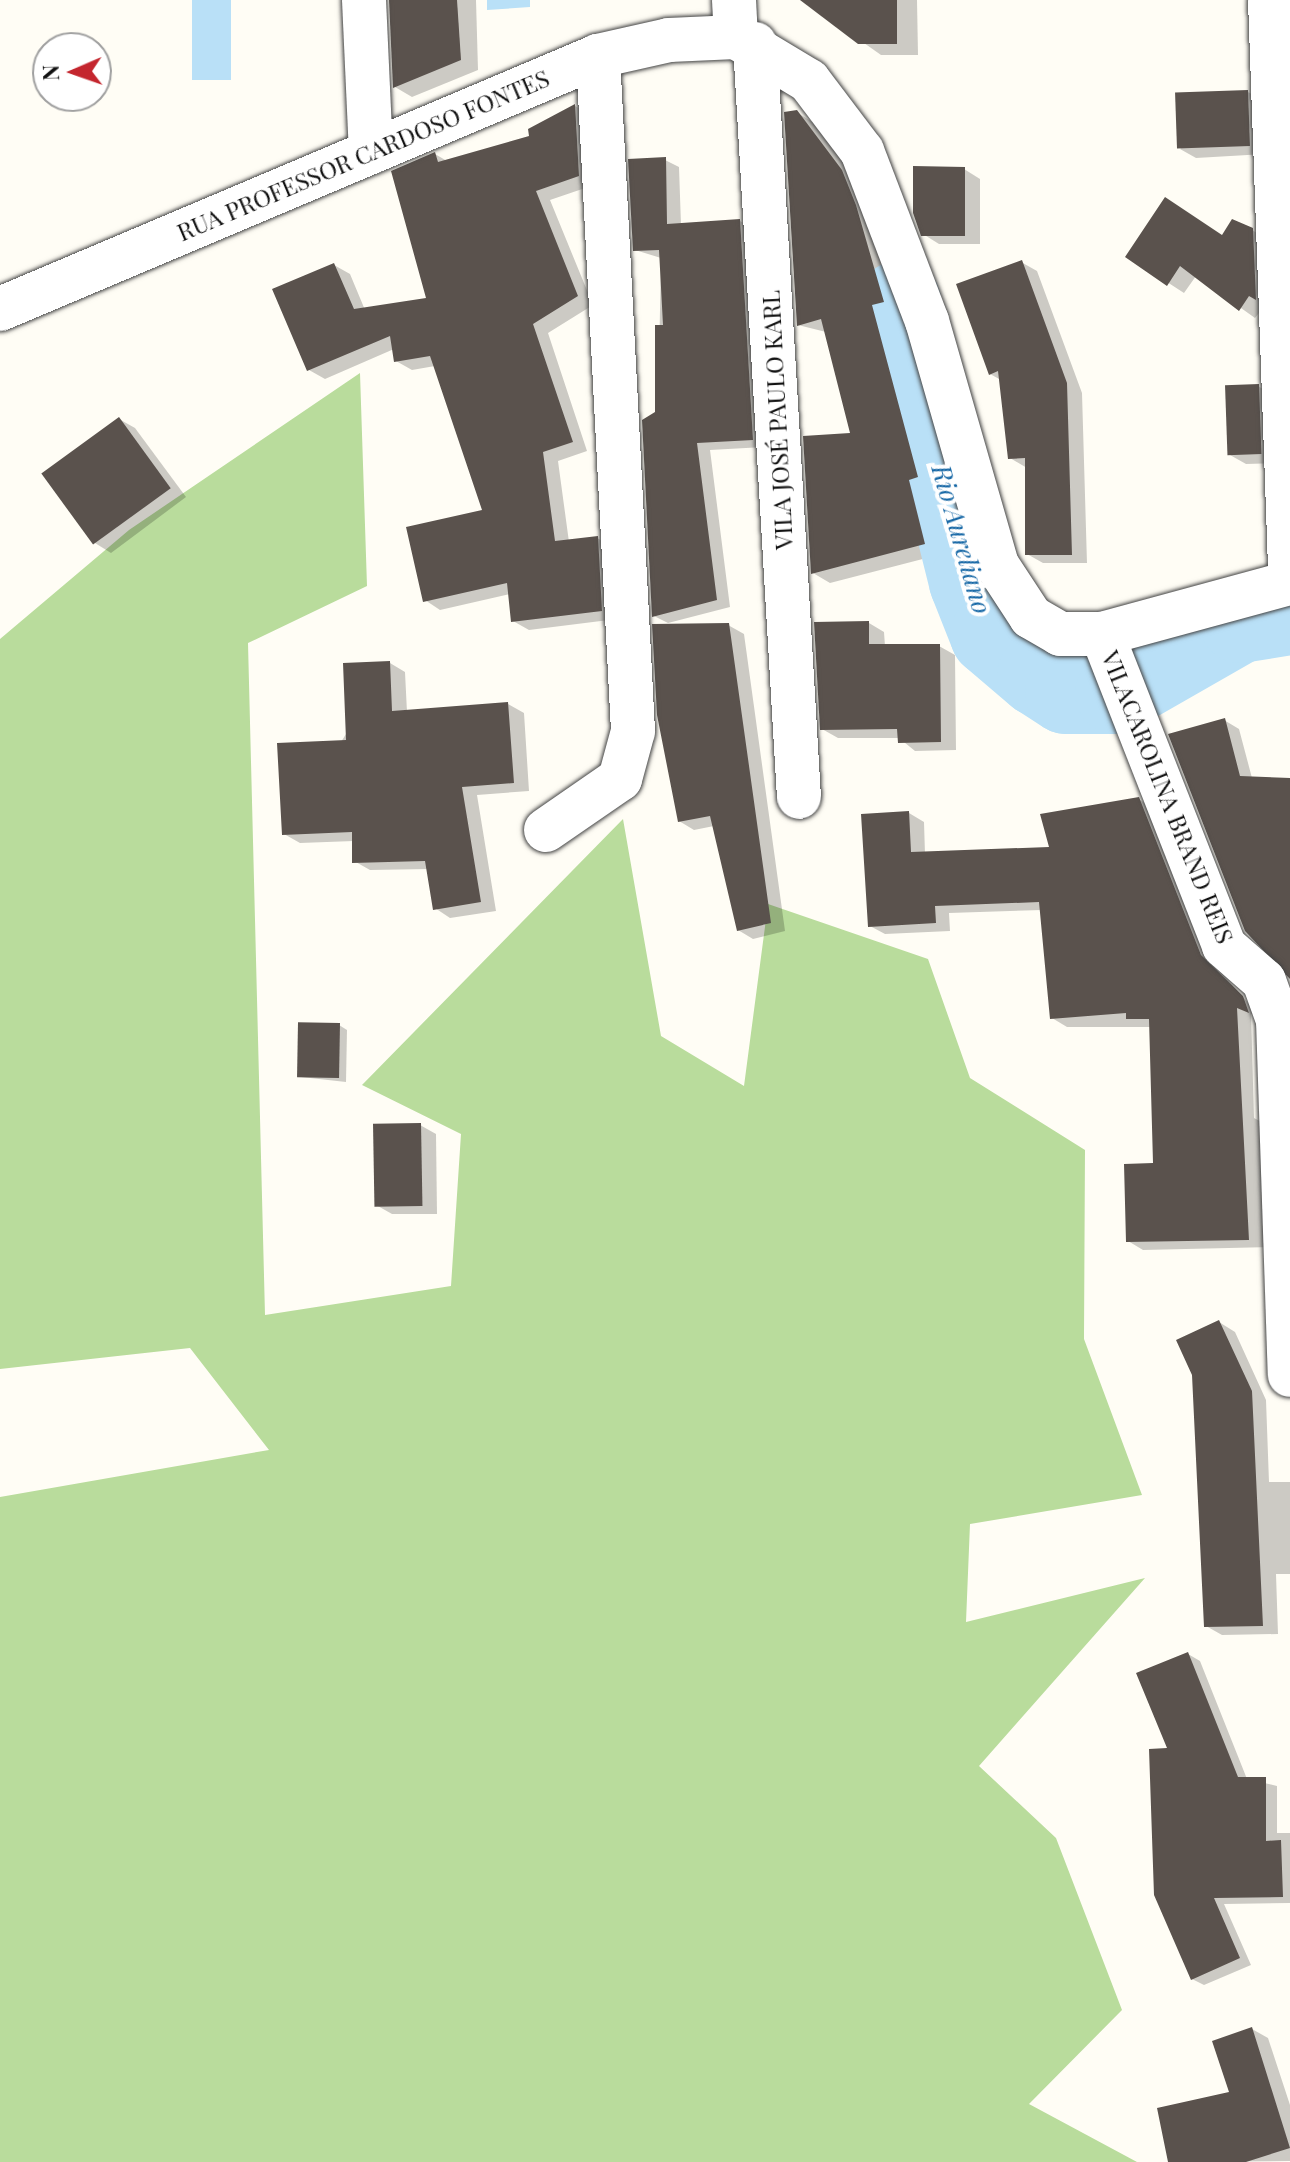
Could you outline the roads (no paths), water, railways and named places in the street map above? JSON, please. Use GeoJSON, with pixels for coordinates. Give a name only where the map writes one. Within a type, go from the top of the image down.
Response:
{"type":"FeatureCollection","features":[{"type":"Feature","properties":{"kind":"street"},"geometry":{"type":"LineString","coordinates":[[364,0],[371,152]]}},
{"type":"Feature","properties":{"kind":"street"},"geometry":{"type":"LineString","coordinates":[[1270,0],[1290,568]]}},
{"type":"Feature","properties":{"kind":"street"},"geometry":{"type":"LineString","coordinates":[[742,27],[809,81],[862,151],[927,321],[997,565],[1019,604],[1060,634],[1103,635],[1290,583]]}},
{"type":"Feature","properties":{"kind":"street","name":"RUA PROFESSOR CARDOSO FONTES"},"geometry":{"type":"LineString","coordinates":[[0,309],[598,56],[742,27]]}},
{"type":"Feature","properties":{"kind":"street","name":"VILA JOSÉ PAULO KARL"},"geometry":{"type":"LineString","coordinates":[[742,27],[799,797]]}},
{"type":"Feature","properties":{"kind":"street"},"geometry":{"type":"LineString","coordinates":[[546,830],[620,779],[633,731],[598,56]]}},
{"type":"Feature","properties":{"kind":"street","name":"VILACAROLINA BRAND REIS"},"geometry":{"type":"LineString","coordinates":[[1103,635],[1224,946],[1264,981],[1278,1020],[1290,1375]]}},
{"type":"Feature","properties":{"kind":"water"},"geometry":{"type":"Polygon","coordinates":[[[192,0],[231,0],[231,80],[192,80],[192,0]]]}},
{"type":"Feature","properties":{"kind":"water"},"geometry":{"type":"Polygon","coordinates":[[[487,0],[530,0],[530,7],[487,10],[487,0]]]}},
{"type":"Feature","properties":{"kind":"waterway","name":"Rio Aureliano"},"geometry":{"type":"LineString","coordinates":[[900,301],[970,582],[991,635],[1038,675],[1066,693],[1116,693],[1240,622],[1290,614]]}}]}
